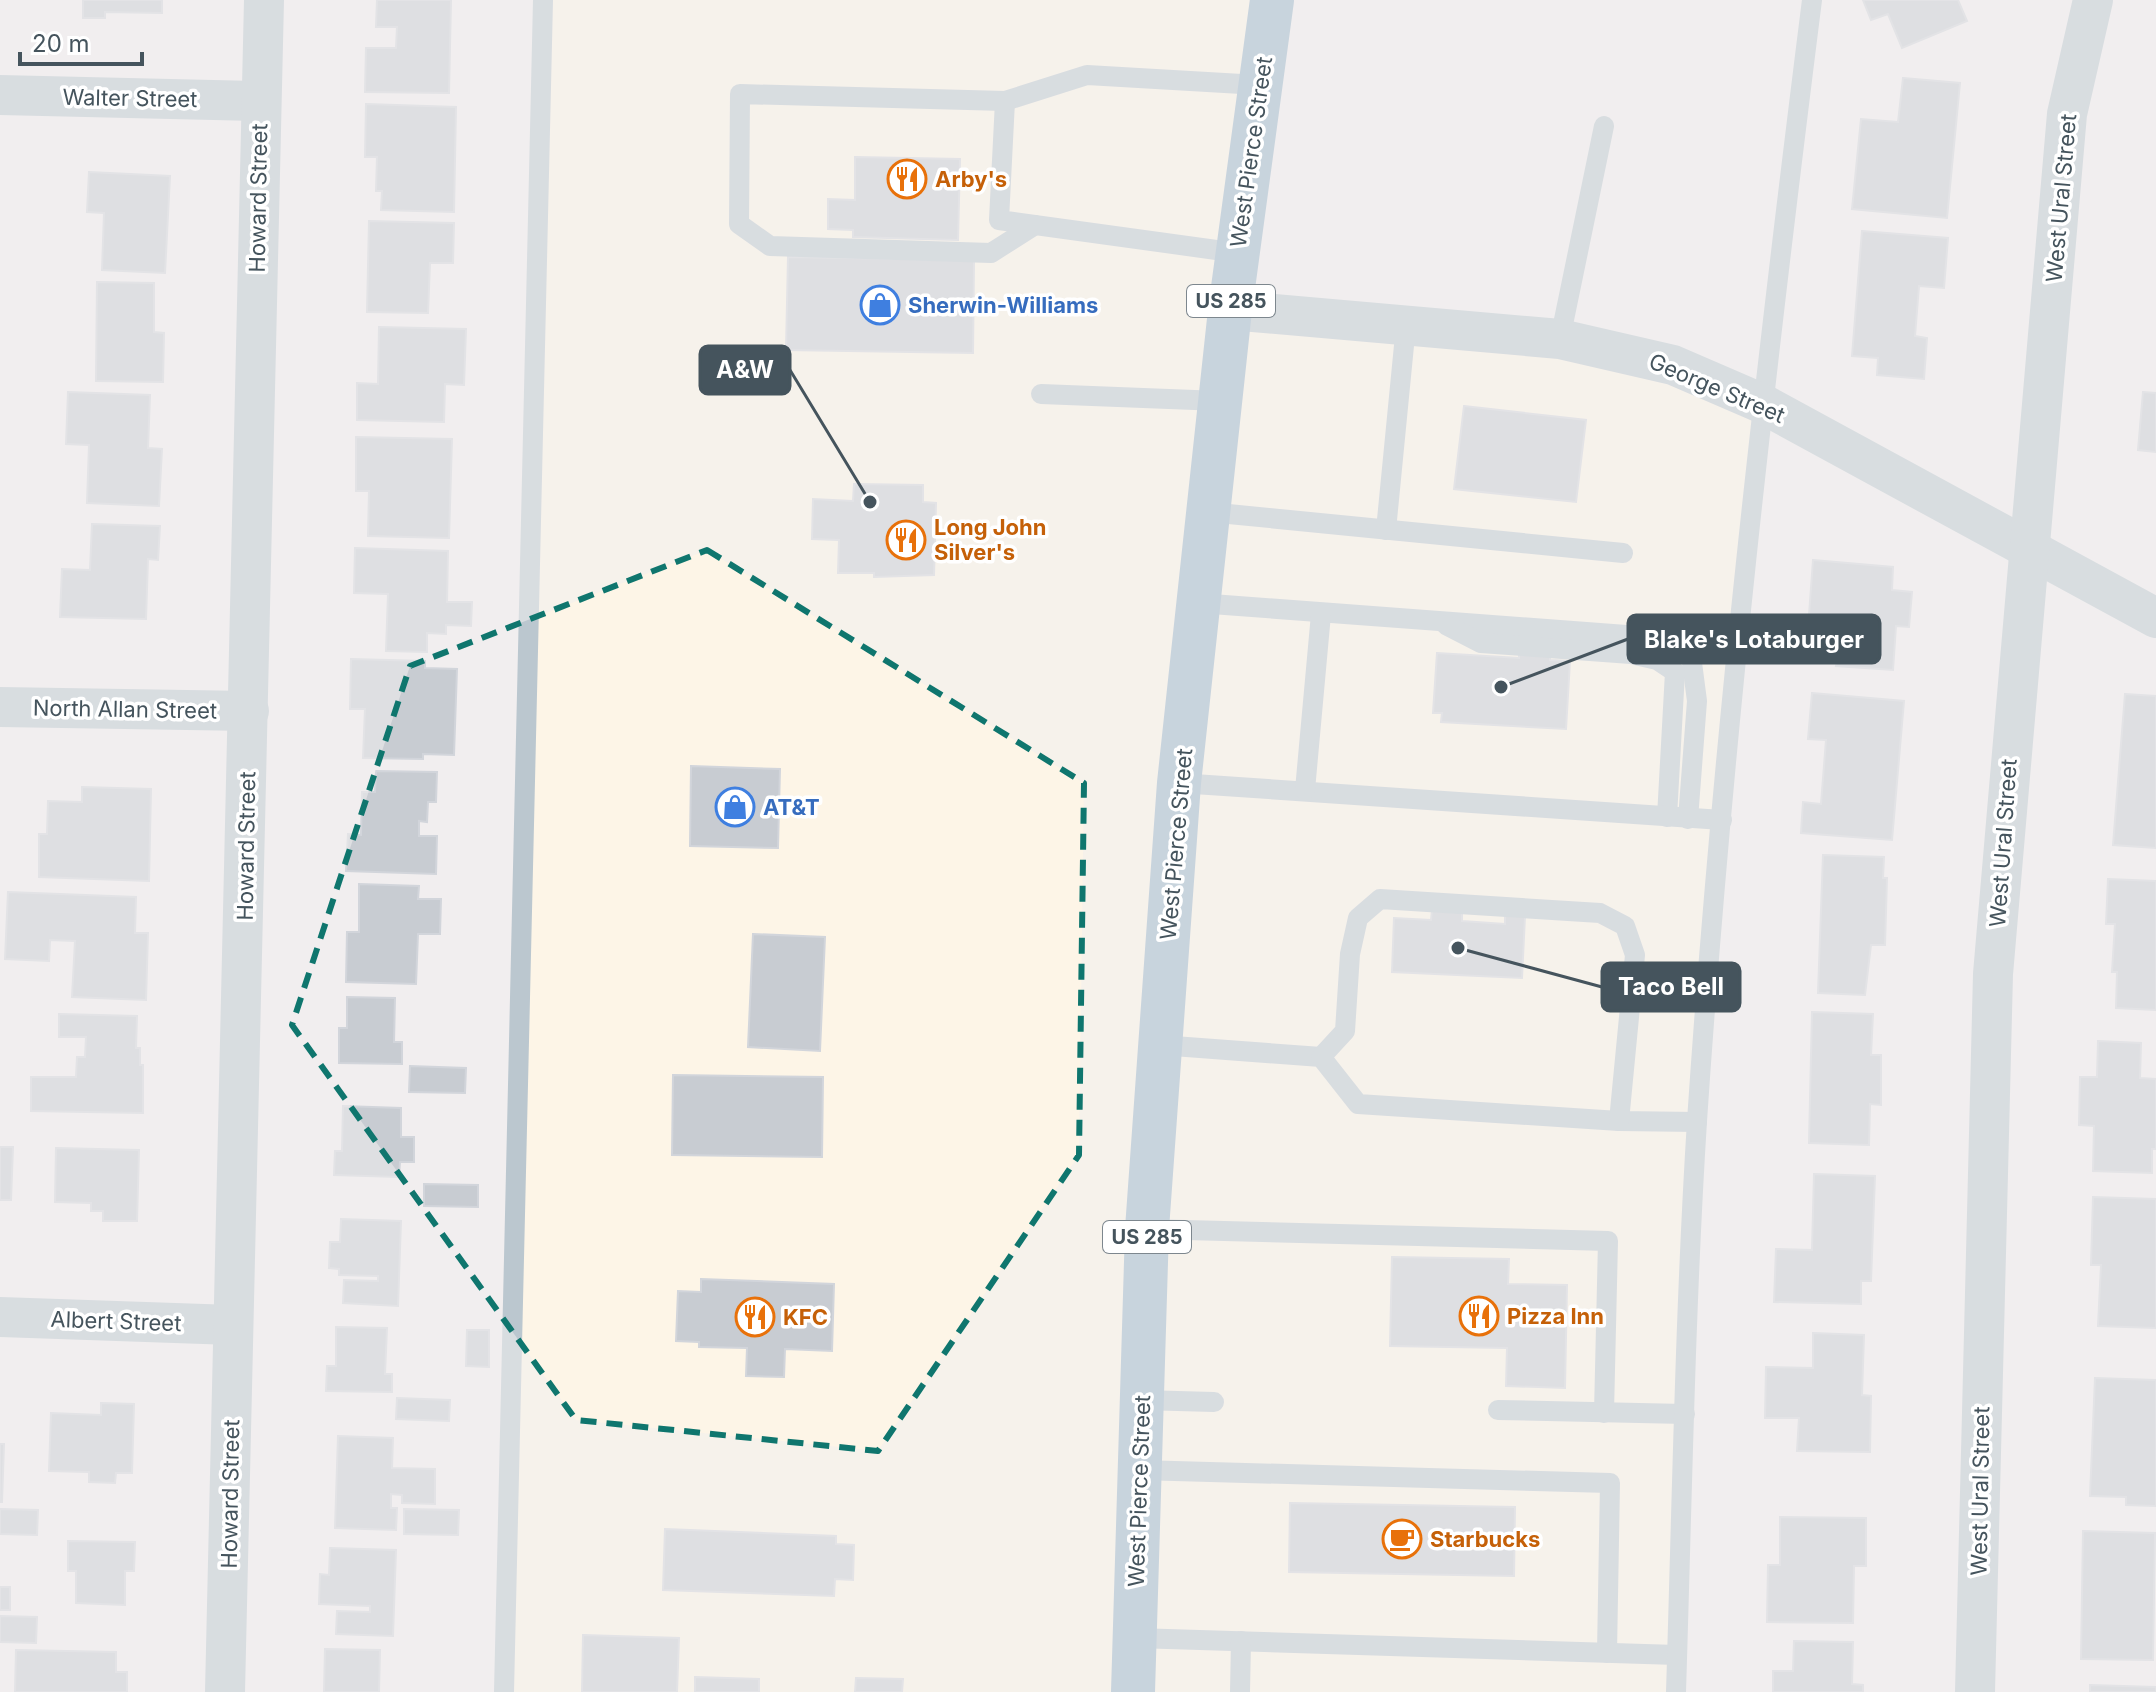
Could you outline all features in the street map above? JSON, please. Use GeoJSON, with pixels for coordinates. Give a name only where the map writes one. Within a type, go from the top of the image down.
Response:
{"type":"FeatureCollection","features":[{"type":"Feature","properties":{"kind":"highway","name":"West Pierce Street"},"geometry":{"type":"LineString","coordinates":[[1133,1692],[1147,1229],[1179,783],[1230,310],[1272,0]]}},
{"type":"Feature","properties":{"kind":"street","name":"Howard Street"},"geometry":{"type":"LineString","coordinates":[[225,1692],[264,0]]}},
{"type":"Feature","properties":{"kind":"street","name":"West Ural Street"},"geometry":{"type":"LineString","coordinates":[[1975,1692],[1993,974],[2067,114],[2093,0]]}},
{"type":"Feature","properties":{"kind":"street","name":"Walter Street"},"geometry":{"type":"LineString","coordinates":[[0,95],[260,101]]}},
{"type":"Feature","properties":{"kind":"street","name":"George Street"},"geometry":{"type":"LineString","coordinates":[[1230,310],[1560,339],[1673,365],[1761,403],[2156,618]]}},
{"type":"Feature","properties":{"kind":"street","name":"North Allan Street"},"geometry":{"type":"LineString","coordinates":[[0,707],[249,711]]}},
{"type":"Feature","properties":{"kind":"street","name":"Albert Street"},"geometry":{"type":"LineString","coordinates":[[0,1317],[233,1325]]}},
{"type":"Feature","properties":{"kind":"lane"},"geometry":{"type":"LineString","coordinates":[[504,1692],[543,0]]}},
{"type":"Feature","properties":{"kind":"lane"},"geometry":{"type":"LineString","coordinates":[[1676,1692],[1697,1122],[1761,403],[1812,0]]}},
{"type":"Feature","properties":{"kind":"lane"},"geometry":{"type":"LineString","coordinates":[[1035,225],[991,253],[770,246],[739,224],[740,94],[1005,101],[1087,75],[1259,85]]}},
{"type":"Feature","properties":{"kind":"lane"},"geometry":{"type":"LineString","coordinates":[[1005,101],[999,220],[1238,253]]}},
{"type":"Feature","properties":{"kind":"lane"},"geometry":{"type":"LineString","coordinates":[[1560,339],[1604,126]]}},
{"type":"Feature","properties":{"kind":"lane"},"geometry":{"type":"LineString","coordinates":[[1386,530],[1406,325]]}},
{"type":"Feature","properties":{"kind":"lane"},"geometry":{"type":"LineString","coordinates":[[1041,394],[1220,401]]}},
{"type":"Feature","properties":{"kind":"lane"},"geometry":{"type":"LineString","coordinates":[[1208,512],[1623,553]]}},
{"type":"Feature","properties":{"kind":"lane"},"geometry":{"type":"LineString","coordinates":[[1198,603],[1666,638],[1691,655],[1697,701],[1678,818]]}},
{"type":"Feature","properties":{"kind":"lane"},"geometry":{"type":"LineString","coordinates":[[1305,790],[1321,614]]}},
{"type":"Feature","properties":{"kind":"lane"},"geometry":{"type":"LineString","coordinates":[[1179,783],[1722,820]]}},
{"type":"Feature","properties":{"kind":"lane"},"geometry":{"type":"LineString","coordinates":[[1321,1057],[1345,1031],[1350,954],[1358,918],[1380,899],[1600,913],[1625,926],[1635,955],[1619,1121]]}},
{"type":"Feature","properties":{"kind":"lane"},"geometry":{"type":"LineString","coordinates":[[1160,1045],[1321,1057],[1358,1104],[1619,1121],[1697,1122]]}},
{"type":"Feature","properties":{"kind":"lane"},"geometry":{"type":"LineString","coordinates":[[1147,1229],[1608,1241],[1604,1413]]}},
{"type":"Feature","properties":{"kind":"lane"},"geometry":{"type":"LineString","coordinates":[[1141,1400],[1214,1402]]}},
{"type":"Feature","properties":{"kind":"lane"},"geometry":{"type":"LineString","coordinates":[[1498,1410],[1685,1414]]}},
{"type":"Feature","properties":{"kind":"lane"},"geometry":{"type":"LineString","coordinates":[[1139,1470],[1610,1483],[1607,1653]]}},
{"type":"Feature","properties":{"kind":"lane"},"geometry":{"type":"LineString","coordinates":[[1135,1638],[1677,1655]]}},
{"type":"Feature","properties":{"kind":"lane"},"geometry":{"type":"LineString","coordinates":[[1240,1692],[1241,1641]]}},
{"type":"Feature","properties":{"kind":"highlighted area"},"geometry":{"type":"Polygon","coordinates":[[[707,550],[1084,783],[1079,1155],[878,1451],[576,1420],[292,1025],[410,666],[707,550]]]}},
{"type":"Feature","properties":{"kind":"shaded area"},"geometry":{"type":"Polygon","coordinates":[[[543,0],[1272,0],[1230,310],[1470,330],[1761,403],[1722,820],[1676,1692],[504,1692],[543,0]]]}},
{"type":"Feature","properties":{"kind":"building"},"geometry":{"type":"Polygon","coordinates":[[[83,0],[162,0],[162,13],[105,12],[105,18],[83,18],[83,0]]]}},
{"type":"Feature","properties":{"kind":"building"},"geometry":{"type":"Polygon","coordinates":[[[377,0],[451,0],[449,93],[365,92],[366,48],[396,48],[397,27],[376,27],[377,0]]]}},
{"type":"Feature","properties":{"kind":"building"},"geometry":{"type":"Polygon","coordinates":[[[1863,0],[1958,0],[1967,21],[1902,48],[1888,14],[1871,20],[1863,0]]]}},
{"type":"Feature","properties":{"kind":"building"},"geometry":{"type":"Polygon","coordinates":[[[1903,78],[1960,83],[1947,218],[1852,209],[1861,119],[1898,122],[1903,78]]]}},
{"type":"Feature","properties":{"kind":"building"},"geometry":{"type":"Polygon","coordinates":[[[366,104],[456,107],[454,212],[381,210],[382,191],[376,191],[377,157],[365,157],[366,104]]]}},
{"type":"Feature","properties":{"kind":"building","name":"Arby's"},"geometry":{"type":"Polygon","coordinates":[[[855,157],[960,159],[958,240],[853,237],[853,230],[828,229],[828,199],[855,200],[855,157]]]}},
{"type":"Feature","properties":{"kind":"building"},"geometry":{"type":"Polygon","coordinates":[[[89,172],[170,176],[165,273],[102,270],[104,213],[87,212],[89,172]]]}},
{"type":"Feature","properties":{"kind":"building"},"geometry":{"type":"Polygon","coordinates":[[[369,221],[454,223],[453,263],[430,263],[428,313],[367,312],[369,221]]]}},
{"type":"Feature","properties":{"kind":"building"},"geometry":{"type":"Polygon","coordinates":[[[1862,231],[1948,238],[1944,288],[1919,286],[1915,336],[1927,338],[1924,379],[1877,375],[1878,358],[1852,356],[1862,231]]]}},
{"type":"Feature","properties":{"kind":"building","name":"Sherwin-Williams"},"geometry":{"type":"Polygon","coordinates":[[[788,257],[974,260],[973,353],[786,350],[788,257]]]}},
{"type":"Feature","properties":{"kind":"building"},"geometry":{"type":"Polygon","coordinates":[[[97,282],[154,283],[154,332],[164,333],[163,382],[96,381],[97,282]]]}},
{"type":"Feature","properties":{"kind":"building"},"geometry":{"type":"Polygon","coordinates":[[[379,327],[466,329],[464,385],[445,384],[444,422],[357,420],[357,383],[378,384],[379,327]]]}},
{"type":"Feature","properties":{"kind":"building"},"geometry":{"type":"Polygon","coordinates":[[[68,392],[150,395],[148,448],[162,449],[159,506],[87,503],[89,445],[66,444],[68,392]]]}},
{"type":"Feature","properties":{"kind":"building"},"geometry":{"type":"Polygon","coordinates":[[[2143,392],[2156,393],[2156,452],[2138,450],[2143,392]]]}},
{"type":"Feature","properties":{"kind":"building"},"geometry":{"type":"Polygon","coordinates":[[[1464,406],[1586,420],[1576,502],[1454,489],[1464,406]]]}},
{"type":"Feature","properties":{"kind":"building"},"geometry":{"type":"Polygon","coordinates":[[[356,437],[452,439],[449,538],[368,536],[369,491],[356,491],[356,437]]]}},
{"type":"Feature","properties":{"kind":"building"},"geometry":{"type":"Polygon","coordinates":[[[854,484],[923,485],[923,502],[936,503],[934,575],[874,577],[874,573],[838,573],[839,540],[812,539],[813,499],[853,501],[854,484]]]}},
{"type":"Feature","properties":{"kind":"building"},"geometry":{"type":"Polygon","coordinates":[[[92,524],[160,526],[158,560],[148,559],[146,619],[60,617],[62,569],[90,570],[92,524]]]}},
{"type":"Feature","properties":{"kind":"building"},"geometry":{"type":"Polygon","coordinates":[[[355,548],[448,551],[447,602],[472,602],[471,626],[446,625],[446,634],[427,633],[427,652],[386,651],[388,594],[354,593],[355,548]]]}},
{"type":"Feature","properties":{"kind":"building"},"geometry":{"type":"Polygon","coordinates":[[[1813,560],[1893,567],[1892,590],[1912,592],[1909,627],[1896,626],[1893,670],[1836,666],[1837,661],[1813,660],[1815,630],[1808,629],[1813,560]]]}},
{"type":"Feature","properties":{"kind":"building"},"geometry":{"type":"Polygon","coordinates":[[[1437,653],[1519,658],[1519,653],[1550,655],[1550,660],[1570,661],[1566,729],[1441,722],[1442,713],[1433,713],[1437,653]]]}},
{"type":"Feature","properties":{"kind":"building"},"geometry":{"type":"Polygon","coordinates":[[[351,659],[425,661],[425,668],[457,669],[454,755],[423,754],[423,759],[363,758],[365,709],[350,709],[351,659]]]}},
{"type":"Feature","properties":{"kind":"building"},"geometry":{"type":"Polygon","coordinates":[[[1812,693],[1904,701],[1892,840],[1801,833],[1803,802],[1821,804],[1826,740],[1808,739],[1812,693]]]}},
{"type":"Feature","properties":{"kind":"building"},"geometry":{"type":"Polygon","coordinates":[[[2125,694],[2156,696],[2156,848],[2113,845],[2125,694]]]}},
{"type":"Feature","properties":{"kind":"building","name":"AT&T"},"geometry":{"type":"Polygon","coordinates":[[[691,766],[780,769],[778,848],[690,846],[691,766]]]}},
{"type":"Feature","properties":{"kind":"building"},"geometry":{"type":"Polygon","coordinates":[[[376,771],[437,772],[436,802],[428,802],[427,822],[419,821],[419,836],[437,836],[436,874],[346,871],[348,834],[361,835],[362,792],[375,792],[376,771]]]}},
{"type":"Feature","properties":{"kind":"building"},"geometry":{"type":"Polygon","coordinates":[[[82,787],[151,789],[149,881],[39,877],[39,834],[47,834],[48,801],[82,802],[82,787]]]}},
{"type":"Feature","properties":{"kind":"building"},"geometry":{"type":"Polygon","coordinates":[[[1823,855],[1884,857],[1883,878],[1887,878],[1885,945],[1871,945],[1865,995],[1818,993],[1823,855]]]}},
{"type":"Feature","properties":{"kind":"building"},"geometry":{"type":"Polygon","coordinates":[[[2108,879],[2156,881],[2156,1010],[2116,1008],[2117,972],[2112,972],[2115,924],[2106,924],[2108,879]]]}},
{"type":"Feature","properties":{"kind":"building"},"geometry":{"type":"Polygon","coordinates":[[[359,884],[419,886],[418,899],[441,899],[440,934],[418,934],[416,984],[346,982],[347,932],[359,932],[359,884]]]}},
{"type":"Feature","properties":{"kind":"building"},"geometry":{"type":"Polygon","coordinates":[[[8,892],[136,897],[135,933],[148,933],[146,1000],[72,997],[75,941],[50,940],[49,961],[5,959],[8,892]]]}},
{"type":"Feature","properties":{"kind":"building"},"geometry":{"type":"Polygon","coordinates":[[[1432,910],[1462,911],[1462,921],[1505,924],[1505,915],[1525,916],[1522,978],[1392,972],[1394,918],[1431,920],[1432,910]]]}},
{"type":"Feature","properties":{"kind":"building"},"geometry":{"type":"Polygon","coordinates":[[[753,934],[825,937],[820,1051],[748,1047],[753,934]]]}},
{"type":"Feature","properties":{"kind":"building"},"geometry":{"type":"Polygon","coordinates":[[[347,997],[395,998],[394,1042],[402,1042],[402,1064],[339,1063],[339,1028],[347,1028],[347,997]]]}},
{"type":"Feature","properties":{"kind":"building"},"geometry":{"type":"Polygon","coordinates":[[[1812,1012],[1873,1014],[1871,1055],[1881,1055],[1881,1105],[1870,1104],[1869,1145],[1809,1143],[1812,1012]]]}},
{"type":"Feature","properties":{"kind":"building"},"geometry":{"type":"Polygon","coordinates":[[[59,1014],[137,1016],[136,1048],[140,1048],[140,1065],[143,1065],[143,1113],[31,1111],[31,1077],[76,1077],[77,1057],[85,1057],[86,1037],[59,1037],[59,1014]]]}},
{"type":"Feature","properties":{"kind":"building"},"geometry":{"type":"Polygon","coordinates":[[[2098,1041],[2141,1043],[2140,1078],[2156,1079],[2156,1149],[2152,1149],[2152,1173],[2093,1171],[2094,1126],[2079,1125],[2080,1077],[2097,1077],[2098,1041]]]}},
{"type":"Feature","properties":{"kind":"building"},"geometry":{"type":"Polygon","coordinates":[[[410,1066],[466,1068],[465,1093],[409,1092],[410,1066]]]}},
{"type":"Feature","properties":{"kind":"building"},"geometry":{"type":"Polygon","coordinates":[[[673,1075],[823,1077],[822,1157],[672,1155],[673,1075]]]}},
{"type":"Feature","properties":{"kind":"building"},"geometry":{"type":"Polygon","coordinates":[[[343,1106],[401,1108],[401,1137],[414,1137],[414,1162],[400,1162],[399,1177],[334,1175],[335,1151],[342,1151],[343,1106]]]}},
{"type":"Feature","properties":{"kind":"building"},"geometry":{"type":"Polygon","coordinates":[[[0,1147],[13,1147],[11,1200],[0,1200],[0,1147]]]}},
{"type":"Feature","properties":{"kind":"building"},"geometry":{"type":"Polygon","coordinates":[[[56,1148],[139,1150],[137,1221],[103,1221],[103,1211],[91,1211],[91,1203],[55,1202],[56,1148]]]}},
{"type":"Feature","properties":{"kind":"building"},"geometry":{"type":"Polygon","coordinates":[[[1814,1174],[1875,1176],[1871,1281],[1861,1281],[1861,1304],[1774,1302],[1776,1249],[1812,1250],[1814,1174]]]}},
{"type":"Feature","properties":{"kind":"building"},"geometry":{"type":"Polygon","coordinates":[[[424,1184],[478,1185],[478,1207],[424,1206],[424,1184]]]}},
{"type":"Feature","properties":{"kind":"building"},"geometry":{"type":"Polygon","coordinates":[[[2093,1197],[2156,1199],[2156,1328],[2098,1326],[2101,1265],[2091,1265],[2093,1197]]]}},
{"type":"Feature","properties":{"kind":"building"},"geometry":{"type":"Polygon","coordinates":[[[341,1219],[401,1221],[398,1306],[343,1303],[344,1280],[378,1281],[378,1276],[339,1275],[339,1269],[329,1268],[330,1242],[340,1242],[341,1219]]]}},
{"type":"Feature","properties":{"kind":"building","name":"Pizza Inn"},"geometry":{"type":"Polygon","coordinates":[[[1392,1257],[1509,1259],[1508,1284],[1567,1285],[1565,1388],[1506,1386],[1507,1348],[1390,1346],[1392,1257]]]}},
{"type":"Feature","properties":{"kind":"building","name":"KFC"},"geometry":{"type":"Polygon","coordinates":[[[701,1279],[834,1284],[832,1351],[785,1349],[784,1377],[746,1376],[747,1348],[699,1347],[699,1342],[676,1341],[678,1291],[701,1292],[701,1279]]]}},
{"type":"Feature","properties":{"kind":"building"},"geometry":{"type":"Polygon","coordinates":[[[336,1327],[387,1328],[385,1374],[392,1374],[392,1392],[326,1391],[327,1366],[336,1366],[336,1327]]]}},
{"type":"Feature","properties":{"kind":"building"},"geometry":{"type":"Polygon","coordinates":[[[467,1330],[489,1330],[489,1367],[466,1366],[467,1330]]]}},
{"type":"Feature","properties":{"kind":"building"},"geometry":{"type":"Polygon","coordinates":[[[1813,1333],[1864,1335],[1862,1395],[1871,1396],[1870,1452],[1797,1451],[1799,1418],[1765,1418],[1766,1367],[1813,1368],[1813,1333]]]}},
{"type":"Feature","properties":{"kind":"building"},"geometry":{"type":"Polygon","coordinates":[[[2095,1378],[2156,1380],[2156,1506],[2126,1505],[2126,1497],[2090,1496],[2095,1378]]]}},
{"type":"Feature","properties":{"kind":"building"},"geometry":{"type":"Polygon","coordinates":[[[397,1398],[450,1400],[449,1421],[396,1419],[397,1398]]]}},
{"type":"Feature","properties":{"kind":"building"},"geometry":{"type":"Polygon","coordinates":[[[101,1403],[134,1404],[132,1473],[116,1473],[115,1483],[89,1482],[89,1472],[49,1471],[51,1413],[101,1415],[101,1403]]]}},
{"type":"Feature","properties":{"kind":"building"},"geometry":{"type":"Polygon","coordinates":[[[338,1436],[393,1438],[392,1468],[435,1469],[435,1504],[402,1503],[402,1495],[391,1494],[391,1508],[397,1508],[396,1530],[335,1528],[338,1436]]]}},
{"type":"Feature","properties":{"kind":"building"},"geometry":{"type":"Polygon","coordinates":[[[0,1444],[4,1444],[2,1502],[0,1502],[0,1444]]]}},
{"type":"Feature","properties":{"kind":"building","name":"Starbucks"},"geometry":{"type":"Polygon","coordinates":[[[1290,1503],[1515,1507],[1514,1576],[1289,1572],[1290,1503]]]}},
{"type":"Feature","properties":{"kind":"building"},"geometry":{"type":"Polygon","coordinates":[[[0,1509],[38,1510],[37,1535],[0,1534],[0,1509]]]}},
{"type":"Feature","properties":{"kind":"building"},"geometry":{"type":"Polygon","coordinates":[[[404,1509],[459,1510],[458,1535],[404,1534],[404,1509]]]}},
{"type":"Feature","properties":{"kind":"building"},"geometry":{"type":"Polygon","coordinates":[[[1780,1517],[1866,1518],[1866,1566],[1854,1566],[1853,1623],[1767,1622],[1768,1565],[1780,1565],[1780,1517]]]}},
{"type":"Feature","properties":{"kind":"building"},"geometry":{"type":"Polygon","coordinates":[[[665,1529],[836,1536],[836,1544],[854,1545],[853,1580],[835,1579],[834,1596],[663,1590],[665,1529]]]}},
{"type":"Feature","properties":{"kind":"building"},"geometry":{"type":"Polygon","coordinates":[[[2083,1531],[2155,1533],[2153,1660],[2081,1659],[2083,1531]]]}},
{"type":"Feature","properties":{"kind":"building"},"geometry":{"type":"Polygon","coordinates":[[[68,1541],[135,1542],[134,1571],[125,1571],[125,1605],[76,1603],[76,1571],[68,1571],[68,1541]]]}},
{"type":"Feature","properties":{"kind":"building"},"geometry":{"type":"Polygon","coordinates":[[[330,1548],[396,1550],[393,1636],[336,1634],[337,1611],[370,1612],[370,1606],[319,1604],[320,1574],[329,1575],[330,1548]]]}},
{"type":"Feature","properties":{"kind":"building"},"geometry":{"type":"Polygon","coordinates":[[[0,1587],[10,1587],[10,1610],[0,1610],[0,1587]]]}},
{"type":"Feature","properties":{"kind":"building"},"geometry":{"type":"Polygon","coordinates":[[[0,1616],[37,1617],[36,1643],[0,1642],[0,1616]]]}},
{"type":"Feature","properties":{"kind":"building"},"geometry":{"type":"Polygon","coordinates":[[[583,1635],[679,1638],[677,1692],[582,1692],[583,1635]]]}},
{"type":"Feature","properties":{"kind":"building"},"geometry":{"type":"Polygon","coordinates":[[[1794,1641],[1853,1642],[1852,1684],[1863,1685],[1863,1692],[1773,1692],[1773,1671],[1793,1671],[1794,1641]]]}},
{"type":"Feature","properties":{"kind":"building"},"geometry":{"type":"Polygon","coordinates":[[[325,1649],[380,1650],[379,1692],[324,1692],[325,1649]]]}},
{"type":"Feature","properties":{"kind":"building"},"geometry":{"type":"Polygon","coordinates":[[[16,1650],[116,1652],[116,1672],[127,1672],[127,1692],[15,1692],[16,1650]]]}},
{"type":"Feature","properties":{"kind":"building"},"geometry":{"type":"Polygon","coordinates":[[[695,1677],[759,1679],[759,1692],[695,1692],[695,1677]]]}},
{"type":"Feature","properties":{"kind":"building"},"geometry":{"type":"Polygon","coordinates":[[[856,1678],[903,1679],[902,1692],[855,1692],[856,1678]]]}},
{"type":"Feature","properties":{"kind":"building"},"geometry":{"type":"Polygon","coordinates":[[[2090,1685],[2156,1687],[2156,1692],[2090,1692],[2090,1685]]]}},
{"type":"Feature","properties":{"kind":"place","name":"Arby's"},"geometry":{"type":"Point","coordinates":[907,179]}},
{"type":"Feature","properties":{"kind":"place","name":"Sherwin-Williams"},"geometry":{"type":"Point","coordinates":[880,305]}},
{"type":"Feature","properties":{"kind":"place","name":"A&W"},"geometry":{"type":"Point","coordinates":[870,502]}},
{"type":"Feature","properties":{"kind":"place","name":"Long John Silver's"},"geometry":{"type":"Point","coordinates":[906,540]}},
{"type":"Feature","properties":{"kind":"place","name":"Blake's Lotaburger"},"geometry":{"type":"Point","coordinates":[1501,687]}},
{"type":"Feature","properties":{"kind":"place","name":"AT&T"},"geometry":{"type":"Point","coordinates":[735,807]}},
{"type":"Feature","properties":{"kind":"place","name":"Taco Bell"},"geometry":{"type":"Point","coordinates":[1458,948]}},
{"type":"Feature","properties":{"kind":"place","name":"Pizza Inn"},"geometry":{"type":"Point","coordinates":[1479,1316]}},
{"type":"Feature","properties":{"kind":"place","name":"KFC"},"geometry":{"type":"Point","coordinates":[755,1317]}},
{"type":"Feature","properties":{"kind":"place","name":"Starbucks"},"geometry":{"type":"Point","coordinates":[1402,1539]}}]}
